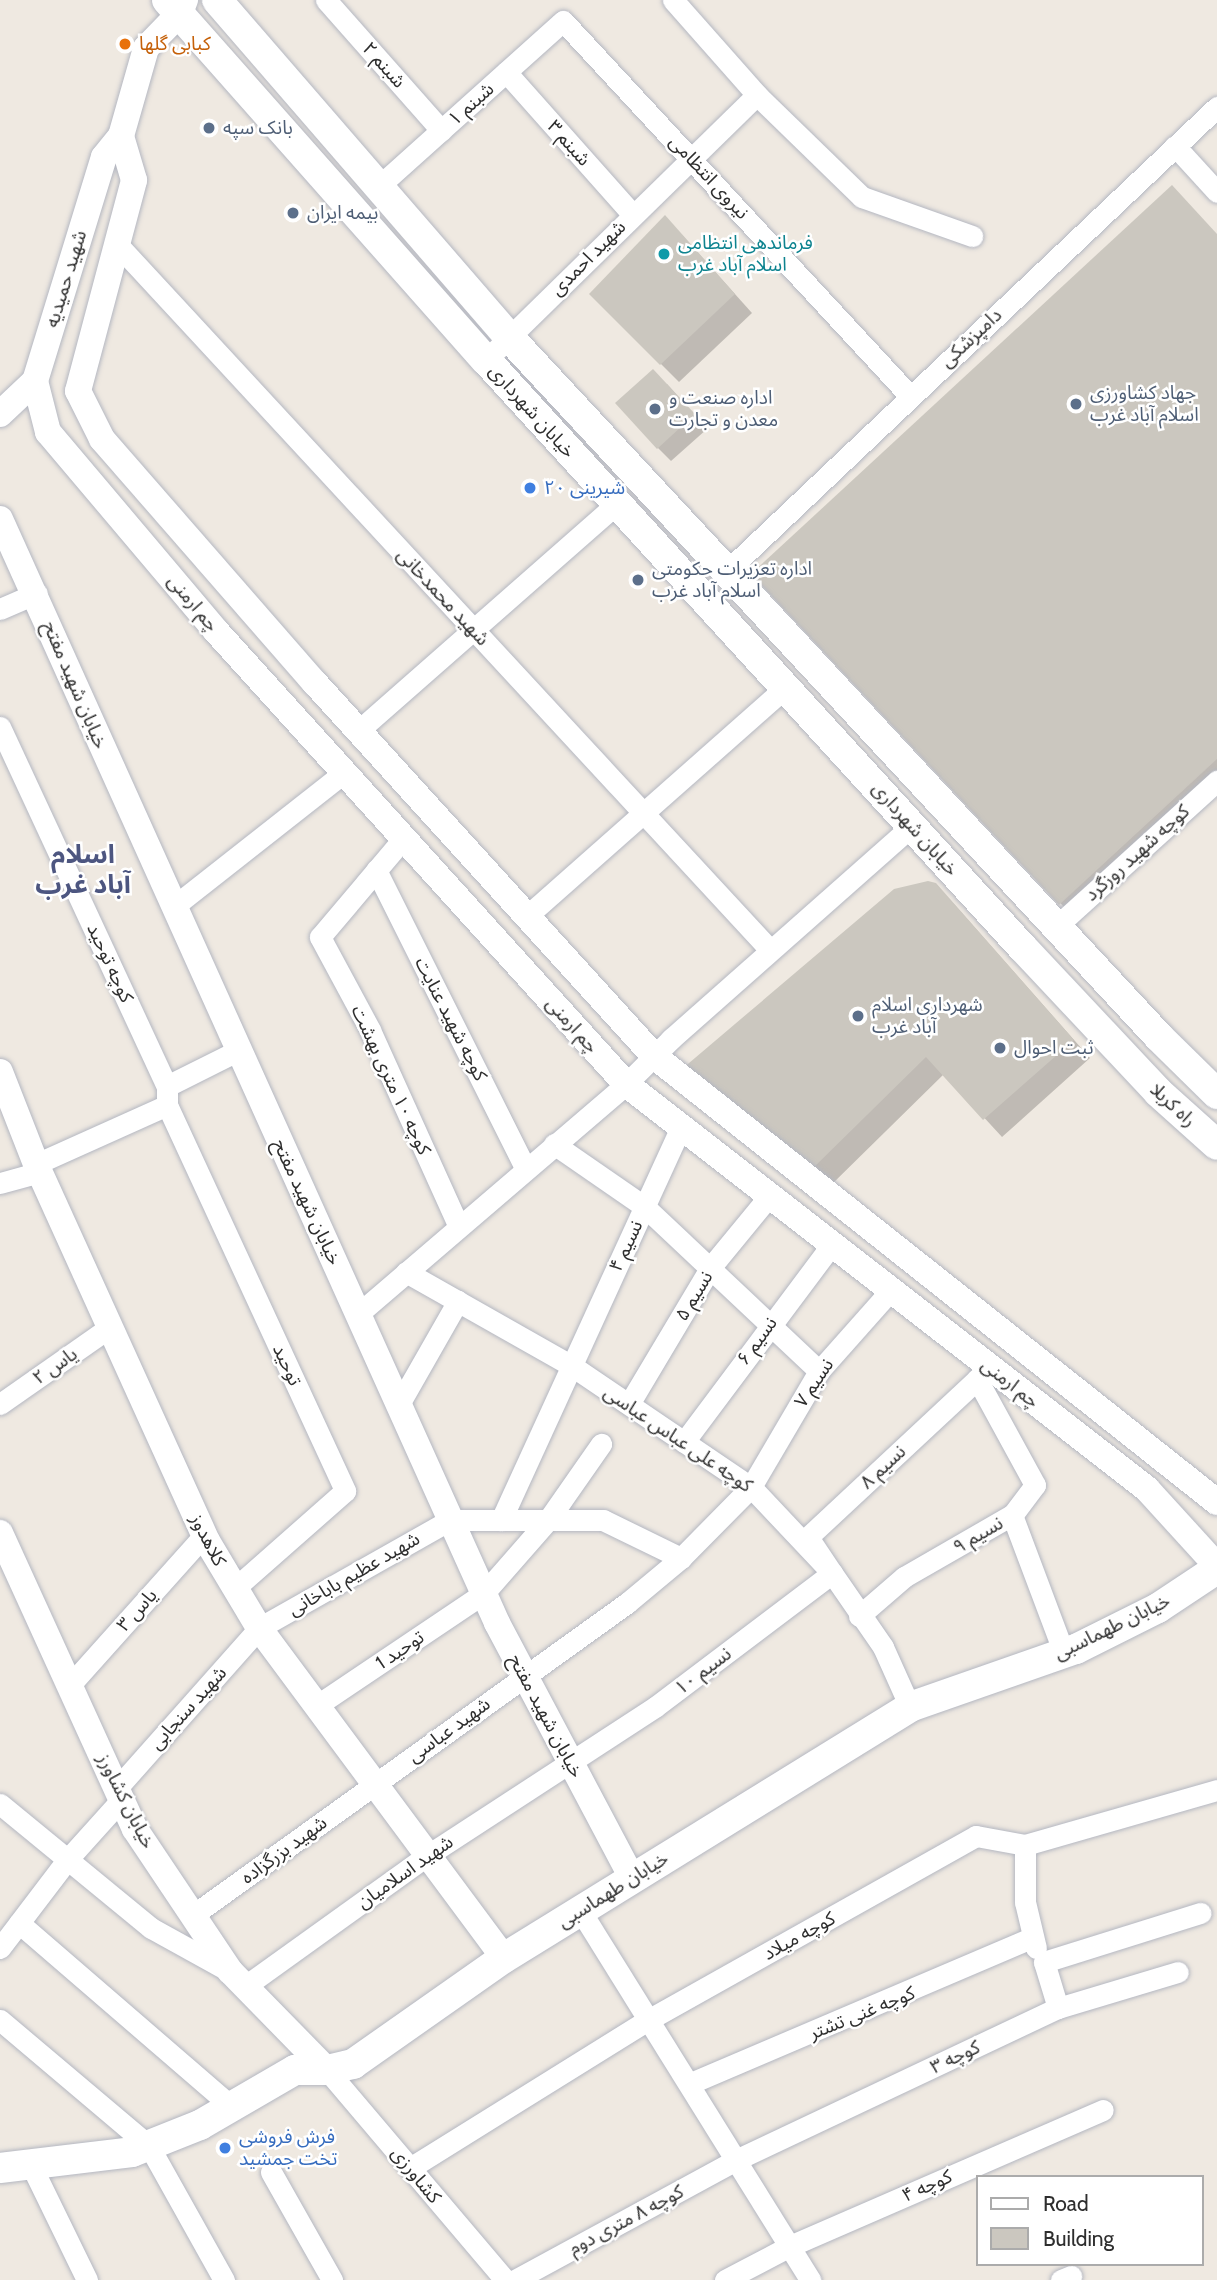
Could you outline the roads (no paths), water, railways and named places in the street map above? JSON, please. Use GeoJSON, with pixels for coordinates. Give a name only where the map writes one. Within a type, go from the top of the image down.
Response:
{"type":"FeatureCollection","features":[{"type":"Feature","properties":{"kind":"main road","name":"خیابان شهرداری"},"geometry":{"type":"LineString","coordinates":[[218,0],[509,337],[1058,925],[1158,1036]]}},
{"type":"Feature","properties":{"kind":"main road","name":"خیابان شهرداری"},"geometry":{"type":"LineString","coordinates":[[177,4],[486,360],[1130,1062]]}},
{"type":"Feature","properties":{"kind":"main road"},"geometry":{"type":"LineString","coordinates":[[1130,1062],[1158,1036]]}},
{"type":"Feature","properties":{"kind":"main road","name":"راه کربلا"},"geometry":{"type":"LineString","coordinates":[[1158,1036],[1217,1095]]}},
{"type":"Feature","properties":{"kind":"main road","name":"راه کربلا"},"geometry":{"type":"LineString","coordinates":[[1130,1062],[1217,1145]]}},
{"type":"Feature","properties":{"kind":"main road"},"geometry":{"type":"LineString","coordinates":[[1192,1123],[1217,1095]]}},
{"type":"Feature","properties":{"kind":"main road","name":"خیابان طهماسبی"},"geometry":{"type":"LineString","coordinates":[[0,2168],[149,2146],[232,2107],[295,2070],[327,2070],[353,2064],[504,1958],[911,1706],[1064,1653],[1158,1608],[1217,1568]]}},
{"type":"Feature","properties":{"kind":"street","name":"شبنم ۲"},"geometry":{"type":"LineString","coordinates":[[326,0],[442,130]]}},
{"type":"Feature","properties":{"kind":"street"},"geometry":{"type":"LineString","coordinates":[[673,0],[757,95],[862,197],[972,236]]}},
{"type":"Feature","properties":{"kind":"street","name":"شهید حمیدیه"},"geometry":{"type":"LineString","coordinates":[[0,414],[35,381],[104,157],[121,136],[146,48],[177,4]]}},
{"type":"Feature","properties":{"kind":"street","name":"شبنم ۱"},"geometry":{"type":"LineString","coordinates":[[379,186],[563,21]]}},
{"type":"Feature","properties":{"kind":"street","name":"نیروی انتظامی"},"geometry":{"type":"LineString","coordinates":[[563,21],[691,156],[910,397]]}},
{"type":"Feature","properties":{"kind":"street","name":"شبنم ۳"},"geometry":{"type":"LineString","coordinates":[[506,72],[632,214]]}},
{"type":"Feature","properties":{"kind":"street","name":"شهید احمدی"},"geometry":{"type":"LineString","coordinates":[[486,360],[691,156],[757,95]]}},
{"type":"Feature","properties":{"kind":"street","name":"دامپزشکی"},"geometry":{"type":"LineString","coordinates":[[727,571],[1217,107]]}},
{"type":"Feature","properties":{"kind":"street","name":"شهید حمیدیه"},"geometry":{"type":"LineString","coordinates":[[78,391],[134,180],[121,136]]}},
{"type":"Feature","properties":{"kind":"street"},"geometry":{"type":"LineString","coordinates":[[1175,146],[1217,192]]}},
{"type":"Feature","properties":{"kind":"street","name":"شهید محمدخانی"},"geometry":{"type":"LineString","coordinates":[[117,244],[770,950]]}},
{"type":"Feature","properties":{"kind":"street"},"geometry":{"type":"LineString","coordinates":[[35,381],[78,391]]}},
{"type":"Feature","properties":{"kind":"street","name":"چم ارمنی"},"geometry":{"type":"LineString","coordinates":[[35,381],[48,432],[402,840],[626,1084],[891,1290],[983,1373],[1147,1489],[1217,1568]]}},
{"type":"Feature","properties":{"kind":"street","name":"چم ارمنی"},"geometry":{"type":"LineString","coordinates":[[78,391],[102,439],[358,731],[654,1056],[1217,1502]]}},
{"type":"Feature","properties":{"kind":"street"},"geometry":{"type":"LineString","coordinates":[[358,731],[617,503]]}},
{"type":"Feature","properties":{"kind":"street","name":"خیابان شهید مفتح"},"geometry":{"type":"LineString","coordinates":[[0,519],[37,593],[237,1051],[450,1520],[524,1675],[632,1878]]}},
{"type":"Feature","properties":{"kind":"street"},"geometry":{"type":"LineString","coordinates":[[0,609],[37,593]]}},
{"type":"Feature","properties":{"kind":"street"},"geometry":{"type":"LineString","coordinates":[[527,916],[785,688]]}},
{"type":"Feature","properties":{"kind":"street","name":"کوچه توحید"},"geometry":{"type":"LineString","coordinates":[[0,727],[167,1095]]}},
{"type":"Feature","properties":{"kind":"street"},"geometry":{"type":"LineString","coordinates":[[173,907],[343,773]]}},
{"type":"Feature","properties":{"kind":"street","name":"کوچه شهید روزگرد"},"geometry":{"type":"LineString","coordinates":[[1058,925],[1217,781]]}},
{"type":"Feature","properties":{"kind":"street"},"geometry":{"type":"LineString","coordinates":[[358,1314],[458,1225],[626,1084],[770,950],[912,826]]}},
{"type":"Feature","properties":{"kind":"street"},"geometry":{"type":"LineString","coordinates":[[376,870],[402,840]]}},
{"type":"Feature","properties":{"kind":"street","name":"کوچه ۱۰ متری بهشت"},"geometry":{"type":"LineString","coordinates":[[376,870],[320,937],[370,1030],[458,1225]]}},
{"type":"Feature","properties":{"kind":"street","name":"کوچه شهید عنایت"},"geometry":{"type":"LineString","coordinates":[[376,870],[525,1168]]}},
{"type":"Feature","properties":{"kind":"street"},"geometry":{"type":"LineString","coordinates":[[0,1183],[38,1168],[167,1095],[237,1051]]}},
{"type":"Feature","properties":{"kind":"street","name":"کلاهدوز"},"geometry":{"type":"LineString","coordinates":[[0,1072],[38,1168],[204,1535],[234,1589],[316,1706],[504,1958]]}},
{"type":"Feature","properties":{"kind":"street","name":"توحید"},"geometry":{"type":"LineString","coordinates":[[167,1095],[345,1492],[234,1589]]}},
{"type":"Feature","properties":{"kind":"street","name":"نسیم ۴"},"geometry":{"type":"LineString","coordinates":[[501,1520],[681,1126]]}},
{"type":"Feature","properties":{"kind":"street"},"geometry":{"type":"LineString","coordinates":[[554,1144],[645,1207],[819,1371]]}},
{"type":"Feature","properties":{"kind":"street","name":"نسیم ۵"},"geometry":{"type":"LineString","coordinates":[[629,1405],[710,1268],[770,1195]]}},
{"type":"Feature","properties":{"kind":"street","name":"نسیم ۶"},"geometry":{"type":"LineString","coordinates":[[684,1442],[769,1323],[832,1244]]}},
{"type":"Feature","properties":{"kind":"street","name":"کوچه علی عباس عباسی"},"geometry":{"type":"LineString","coordinates":[[406,1272],[572,1366],[751,1487],[832,1573],[859,1616],[883,1647],[911,1706]]}},
{"type":"Feature","properties":{"kind":"street","name":"نسیم ۷"},"geometry":{"type":"LineString","coordinates":[[681,1558],[751,1487],[819,1371],[891,1290]]}},
{"type":"Feature","properties":{"kind":"street"},"geometry":{"type":"LineString","coordinates":[[398,1406],[458,1301]]}},
{"type":"Feature","properties":{"kind":"street","name":"یاس ۲"},"geometry":{"type":"LineString","coordinates":[[0,1404],[110,1327]]}},
{"type":"Feature","properties":{"kind":"street"},"geometry":{"type":"LineString","coordinates":[[983,1373],[1035,1485],[1012,1516]]}},
{"type":"Feature","properties":{"kind":"street","name":"نسیم ۸"},"geometry":{"type":"LineString","coordinates":[[832,1573],[808,1537],[983,1373]]}},
{"type":"Feature","properties":{"kind":"street","name":"توحید 1"},"geometry":{"type":"LineString","coordinates":[[316,1706],[484,1593],[548,1520],[601,1444]]}},
{"type":"Feature","properties":{"kind":"street","name":"نسیم ۹"},"geometry":{"type":"LineString","coordinates":[[859,1616],[904,1577],[1012,1516],[1064,1653]]}},
{"type":"Feature","properties":{"kind":"street"},"geometry":{"type":"LineString","coordinates":[[450,1520],[603,1520],[681,1558]]}},
{"type":"Feature","properties":{"kind":"street","name":"شهید عظیم باباخانی"},"geometry":{"type":"LineString","coordinates":[[259,1628],[450,1520]]}},
{"type":"Feature","properties":{"kind":"street","name":"خیابان کشاورز"},"geometry":{"type":"LineString","coordinates":[[0,1533],[135,1829],[237,1980],[327,2070]]}},
{"type":"Feature","properties":{"kind":"street","name":"یاس ۳"},"geometry":{"type":"LineString","coordinates":[[71,1685],[204,1535]]}},
{"type":"Feature","properties":{"kind":"street","name":"شهید عباسی"},"geometry":{"type":"LineString","coordinates":[[374,1785],[627,1603],[681,1558]]}},
{"type":"Feature","properties":{"kind":"street","name":"نسیم ۱۰"},"geometry":{"type":"LineString","coordinates":[[570,1762],[654,1707],[832,1573]]}},
{"type":"Feature","properties":{"kind":"street","name":"شهید سنجابی"},"geometry":{"type":"LineString","coordinates":[[0,1948],[119,1793],[259,1628]]}},
{"type":"Feature","properties":{"kind":"street","name":"شهید اسلامیان"},"geometry":{"type":"LineString","coordinates":[[237,1980],[570,1762]]}},
{"type":"Feature","properties":{"kind":"street","name":"شهید بزرگزاده"},"geometry":{"type":"LineString","coordinates":[[193,1915],[374,1785]]}},
{"type":"Feature","properties":{"kind":"street","name":"کوچه میلاد"},"geometry":{"type":"LineString","coordinates":[[410,2168],[648,2020],[976,1836],[1025,1844],[1217,1790]]}},
{"type":"Feature","properties":{"kind":"street"},"geometry":{"type":"LineString","coordinates":[[0,1804],[151,1928],[237,1980]]}},
{"type":"Feature","properties":{"kind":"street"},"geometry":{"type":"LineString","coordinates":[[1025,1844],[1025,1902],[1031,1938],[1044,1962],[1058,2008]]}},
{"type":"Feature","properties":{"kind":"street"},"geometry":{"type":"LineString","coordinates":[[580,1910],[738,2159],[810,2280]]}},
{"type":"Feature","properties":{"kind":"street"},"geometry":{"type":"LineString","coordinates":[[1044,1962],[1200,1913]]}},
{"type":"Feature","properties":{"kind":"street"},"geometry":{"type":"LineString","coordinates":[[19,1923],[232,2107]]}},
{"type":"Feature","properties":{"kind":"street","name":"کوچه غنی تشتر"},"geometry":{"type":"LineString","coordinates":[[691,2084],[1031,1938]]}},
{"type":"Feature","properties":{"kind":"street","name":"کوچه ۳"},"geometry":{"type":"LineString","coordinates":[[738,2159],[1058,2008],[1178,1972]]}},
{"type":"Feature","properties":{"kind":"street"},"geometry":{"type":"LineString","coordinates":[[0,2020],[149,2146],[224,2280]]}},
{"type":"Feature","properties":{"kind":"street","name":"کشاورزی"},"geometry":{"type":"LineString","coordinates":[[327,2070],[505,2280]]}},
{"type":"Feature","properties":{"kind":"street","name":"کوچه ۴"},"geometry":{"type":"LineString","coordinates":[[724,2280],[790,2246],[1102,2110]]}},
{"type":"Feature","properties":{"kind":"street","name":"کوچه ۸ متری دوم"},"geometry":{"type":"LineString","coordinates":[[515,2280],[738,2159]]}},
{"type":"Feature","properties":{"kind":"street"},"geometry":{"type":"LineString","coordinates":[[31,2165],[87,2280]]}},
{"type":"Feature","properties":{"kind":"street"},"geometry":{"type":"LineString","coordinates":[[271,2172],[332,2280]]}},
{"type":"Feature","properties":{"kind":"place","name":"کبابی گلها"},"geometry":{"type":"Point","coordinates":[125,44]}},
{"type":"Feature","properties":{"kind":"place","name":"بانک سپه"},"geometry":{"type":"Point","coordinates":[209,128]}},
{"type":"Feature","properties":{"kind":"place","name":"بیمه ایران"},"geometry":{"type":"Point","coordinates":[293,213]}},
{"type":"Feature","properties":{"kind":"place","name":"فرماندهی انتظامی اسلام آباد غرب"},"geometry":{"type":"Point","coordinates":[664,254]}},
{"type":"Feature","properties":{"kind":"place","name":"جهاد کشاورزی اسلام آباد غرب"},"geometry":{"type":"Point","coordinates":[1076,404]}},
{"type":"Feature","properties":{"kind":"place","name":"اداره صنعت و معدن و تجارت"},"geometry":{"type":"Point","coordinates":[655,409]}},
{"type":"Feature","properties":{"kind":"place","name":"شیرینی ۲۰"},"geometry":{"type":"Point","coordinates":[530,488]}},
{"type":"Feature","properties":{"kind":"place","name":"اداره تعزیرات حکومتی اسلام آباد غرب"},"geometry":{"type":"Point","coordinates":[638,580]}},
{"type":"Feature","properties":{"kind":"place","name":"شهرداری اسلام آباد غرب"},"geometry":{"type":"Point","coordinates":[858,1016]}},
{"type":"Feature","properties":{"kind":"place","name":"ثبت احوال"},"geometry":{"type":"Point","coordinates":[1000,1048]}},
{"type":"Feature","properties":{"kind":"place","name":"فرش فروشی تخت جمشید"},"geometry":{"type":"Point","coordinates":[225,2148]}},
{"type":"Feature","properties":{"kind":"district","name":"اسلام آباد غرب"},"geometry":{"type":"Point","coordinates":[83,870]}}]}
